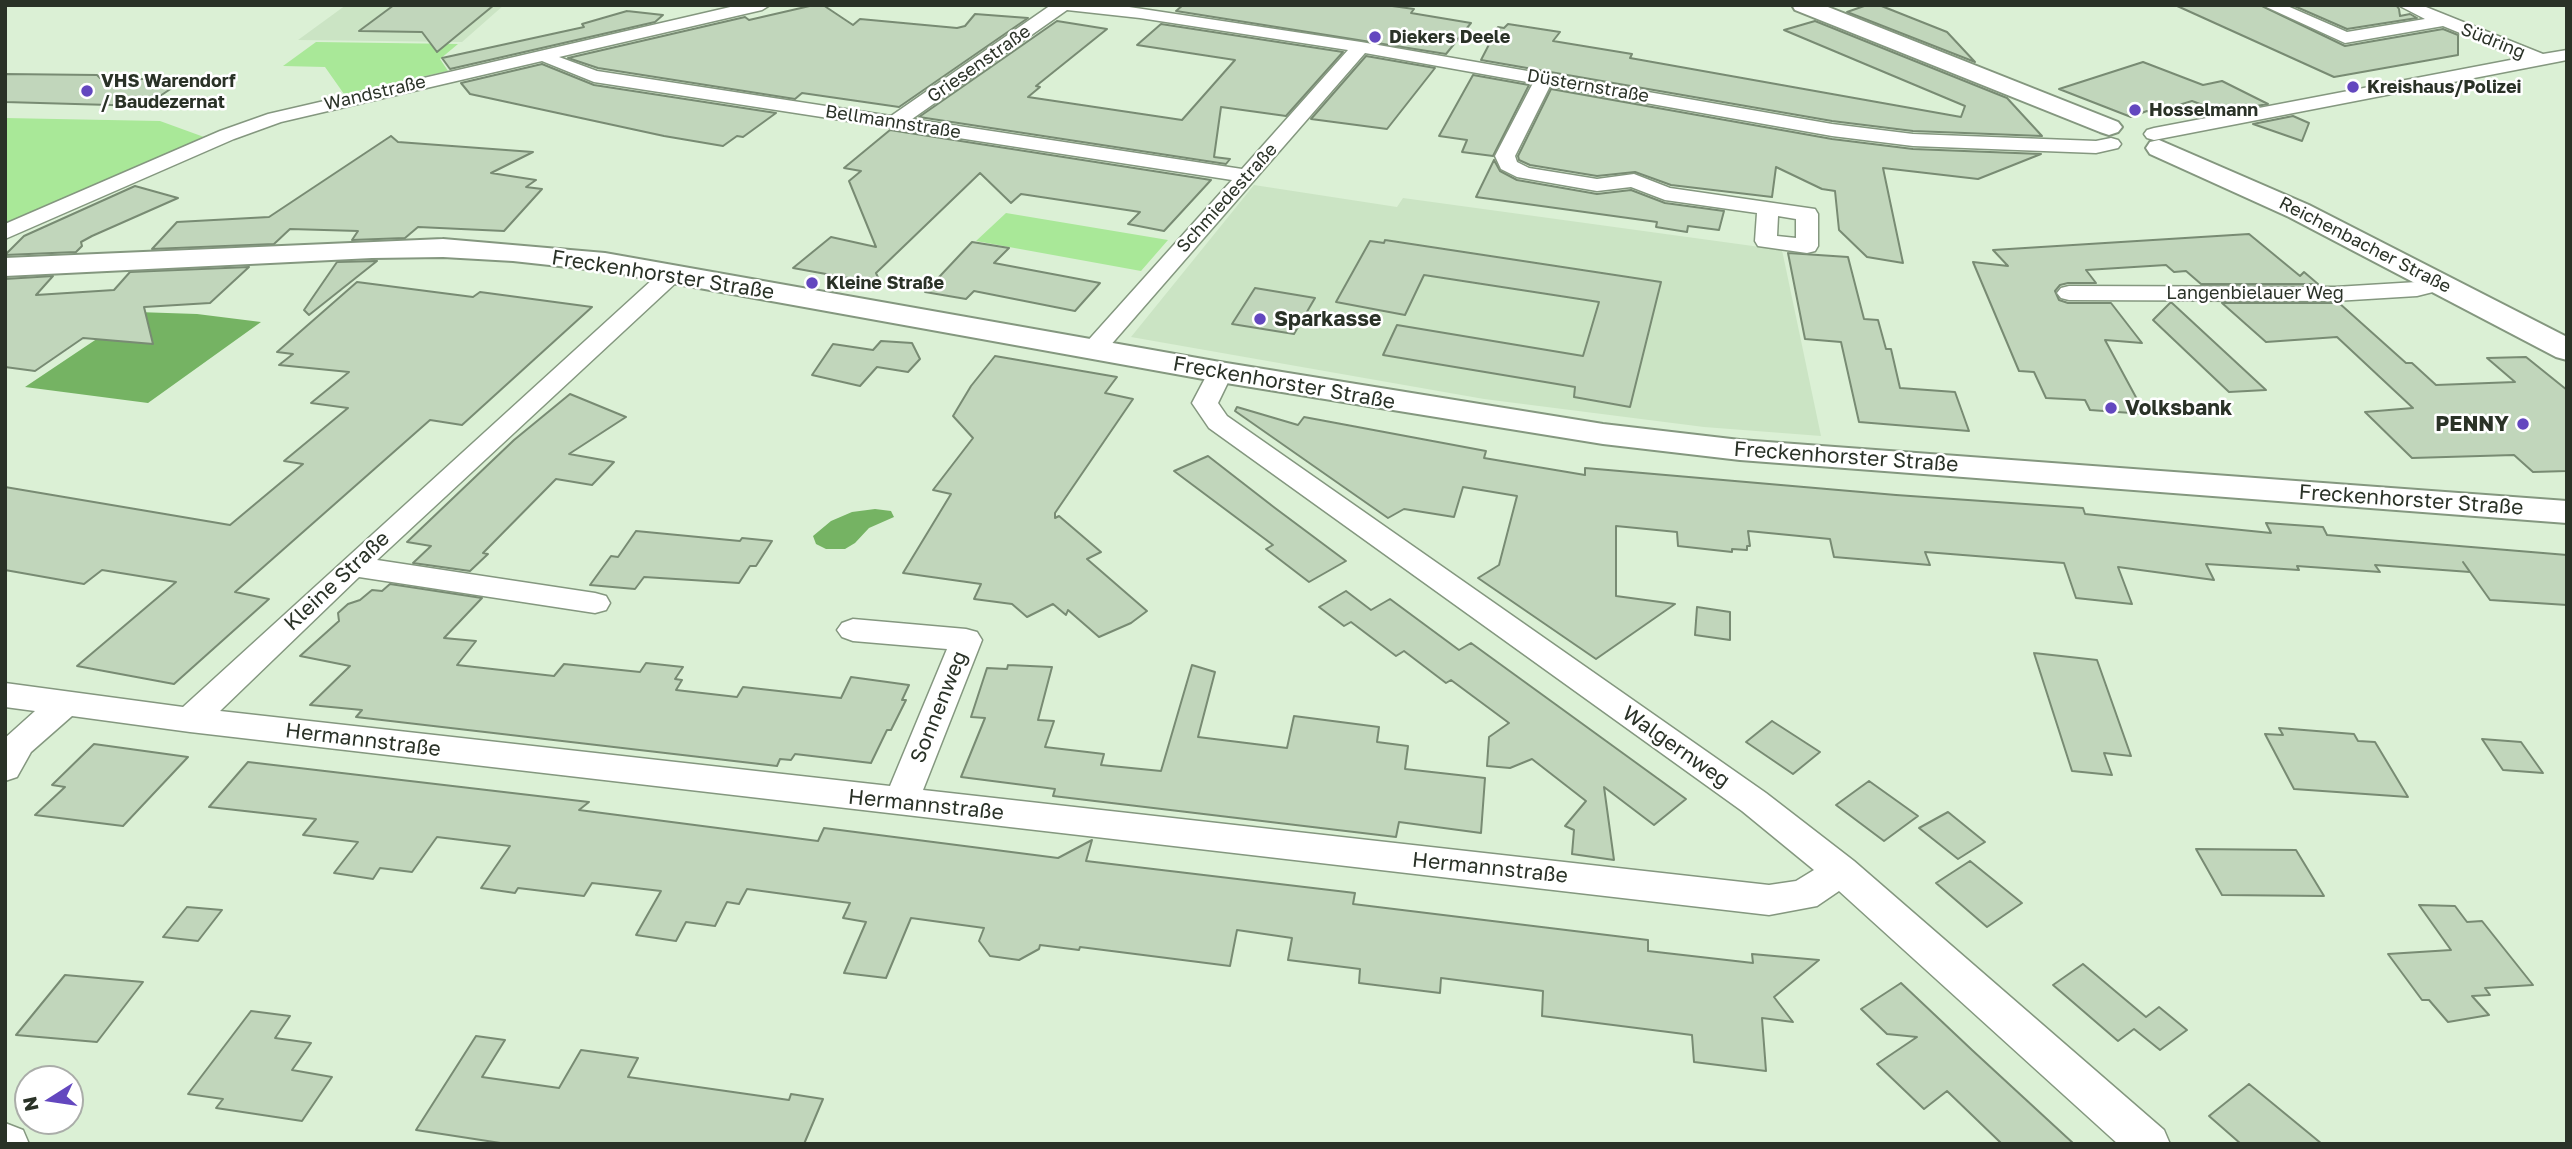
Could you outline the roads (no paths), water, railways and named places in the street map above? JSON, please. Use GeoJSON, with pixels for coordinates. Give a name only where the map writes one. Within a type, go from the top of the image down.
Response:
{"type":"FeatureCollection","features":[{"type":"Feature","properties":{"kind":"main road"},"geometry":{"type":"LineString","coordinates":[[1803,5],[2110,136],[2138,151],[2157,141]]}},
{"type":"Feature","properties":{"kind":"main road","name":"Reichenbacher Straße"},"geometry":{"type":"LineString","coordinates":[[2157,141],[2299,211],[2567,350]]}},
{"type":"Feature","properties":{"kind":"main road","name":"Freckenhorster Straße"},"geometry":{"type":"LineString","coordinates":[[5,267],[443,248],[605,262],[1220,373],[1504,420],[1741,450],[2567,512]]}},
{"type":"Feature","properties":{"kind":"street","name":"Wandstraße"},"geometry":{"type":"LineString","coordinates":[[5,232],[227,135],[275,118],[762,5]]}},
{"type":"Feature","properties":{"kind":"street","name":"Düsternstraße"},"geometry":{"type":"LineString","coordinates":[[1064,5],[1143,9],[1832,130],[1913,140],[2096,147],[2110,136]]}},
{"type":"Feature","properties":{"kind":"street","name":"Griesenstraße"},"geometry":{"type":"LineString","coordinates":[[895,122],[1064,5]]}},
{"type":"Feature","properties":{"kind":"street"},"geometry":{"type":"LineString","coordinates":[[2270,5],[2345,38],[2444,21]]}},
{"type":"Feature","properties":{"kind":"street","name":"Südring"},"geometry":{"type":"LineString","coordinates":[[2406,5],[2541,60]]}},
{"type":"Feature","properties":{"kind":"street","name":"Schmiedestraße"},"geometry":{"type":"LineString","coordinates":[[1093,350],[1361,47]]}},
{"type":"Feature","properties":{"kind":"street","name":"Bellmannstraße"},"geometry":{"type":"LineString","coordinates":[[545,55],[554,62],[594,76],[1245,176]]}},
{"type":"Feature","properties":{"kind":"street"},"geometry":{"type":"LineString","coordinates":[[2157,141],[2567,55]]}},
{"type":"Feature","properties":{"kind":"street"},"geometry":{"type":"LineString","coordinates":[[1545,78],[1505,156],[1508,165],[1524,173],[1597,185],[1634,180],[1665,194],[1768,210]]}},
{"type":"Feature","properties":{"kind":"street","name":"Kleine Straße"},"geometry":{"type":"LineString","coordinates":[[190,720],[353,566],[672,274]]}},
{"type":"Feature","properties":{"kind":"street","name":"Langenbielauer Weg"},"geometry":{"type":"LineString","coordinates":[[2069,293],[2335,294],[2417,289],[2441,284]]}},
{"type":"Feature","properties":{"kind":"street","name":"Walgernweg"},"geometry":{"type":"LineString","coordinates":[[1220,373],[1205,403],[1218,422],[1742,794],[1841,871],[2149,1144]]}},
{"type":"Feature","properties":{"kind":"street"},"geometry":{"type":"LineString","coordinates":[[353,566],[595,603]]}},
{"type":"Feature","properties":{"kind":"street","name":"Sonnenweg"},"geometry":{"type":"LineString","coordinates":[[853,630],[966,640],[901,802]]}},
{"type":"Feature","properties":{"kind":"street","name":"Hermannstraße"},"geometry":{"type":"LineString","coordinates":[[5,695],[190,720],[1769,900],[1804,895],[1841,871]]}},
{"type":"Feature","properties":{"kind":"street"},"geometry":{"type":"LineString","coordinates":[[5,768],[19,743],[64,704]]}},
{"type":"Feature","properties":{"kind":"place","name":"Diekers Deele"},"geometry":{"type":"Point","coordinates":[1375,37]}},
{"type":"Feature","properties":{"kind":"place","name":"Kreishaus/Polizei"},"geometry":{"type":"Point","coordinates":[2353,87]}},
{"type":"Feature","properties":{"kind":"place","name":"VHS Warendorf / Baudezernat"},"geometry":{"type":"Point","coordinates":[87,91]}},
{"type":"Feature","properties":{"kind":"place","name":"Hosselmann"},"geometry":{"type":"Point","coordinates":[2135,110]}},
{"type":"Feature","properties":{"kind":"place","name":"Kleine Straße"},"geometry":{"type":"Point","coordinates":[812,283]}},
{"type":"Feature","properties":{"kind":"place","name":"Sparkasse"},"geometry":{"type":"Point","coordinates":[1260,319]}},
{"type":"Feature","properties":{"kind":"place","name":"Volksbank"},"geometry":{"type":"Point","coordinates":[2111,408]}},
{"type":"Feature","properties":{"kind":"place","name":"PENNY"},"geometry":{"type":"Point","coordinates":[2523,424]}}]}
